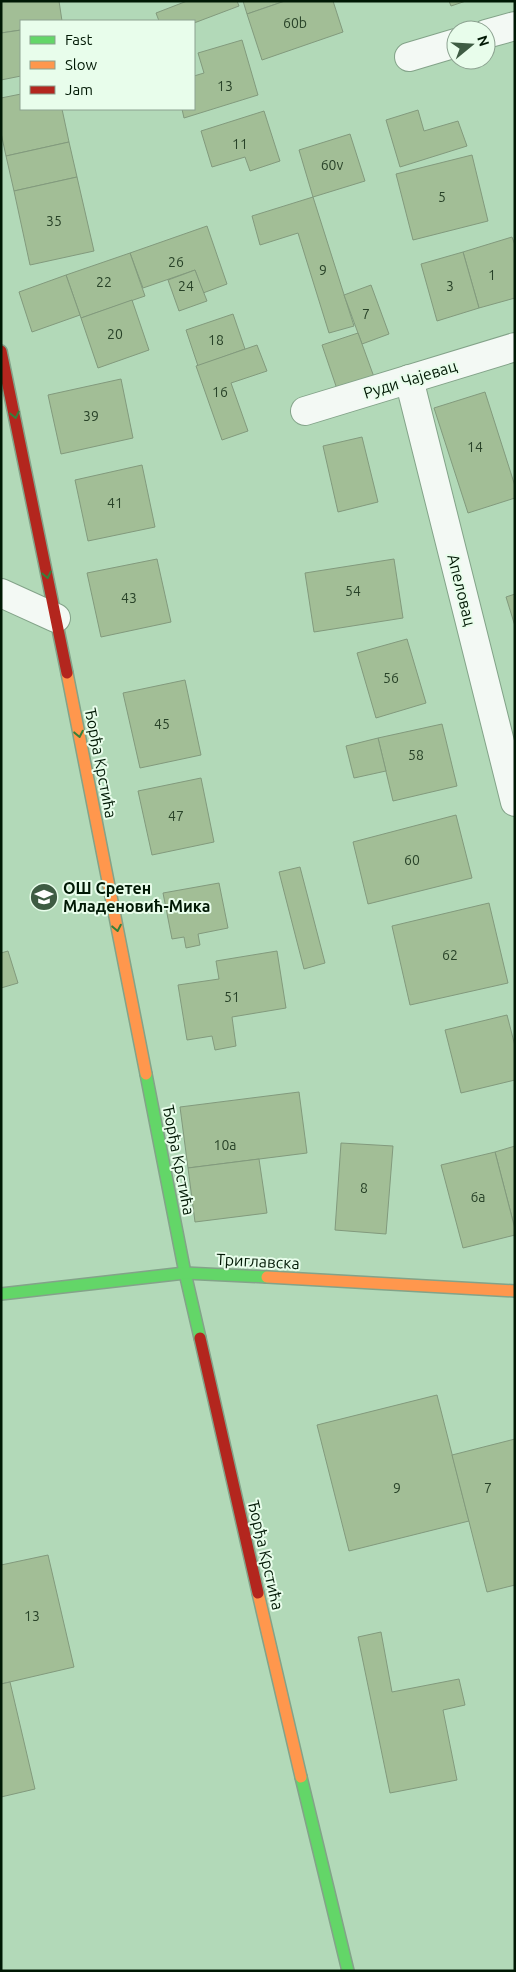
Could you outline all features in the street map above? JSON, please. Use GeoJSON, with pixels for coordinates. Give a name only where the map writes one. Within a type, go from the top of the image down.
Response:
{"type":"FeatureCollection","features":[{"type":"Feature","properties":{"kind":"street"},"geometry":{"type":"LineString","coordinates":[[496,31],[515,26]]}},
{"type":"Feature","properties":{"kind":"street"},"geometry":{"type":"LineString","coordinates":[[409,57],[446,46]]}},
{"type":"Feature","properties":{"kind":"street","name":"Руди Чајевац"},"geometry":{"type":"LineString","coordinates":[[305,411],[515,347]]}},
{"type":"Feature","properties":{"kind":"street","name":"Ђорђа Крстића"},"geometry":{"type":"LineString","coordinates":[[1,351],[56,618],[185,1273],[321,1865],[348,1971]]}},
{"type":"Feature","properties":{"kind":"street","name":"Апеловац"},"geometry":{"type":"LineString","coordinates":[[408,379],[515,802]]}},
{"type":"Feature","properties":{"kind":"street"},"geometry":{"type":"LineString","coordinates":[[1,593],[56,618]]}},
{"type":"Feature","properties":{"kind":"street","name":"Триглавска"},"geometry":{"type":"LineString","coordinates":[[1,1294],[185,1273],[515,1291]]}},
{"type":"Feature","properties":{"kind":"building"},"geometry":{"type":"Polygon","coordinates":[[[1,1],[59,1],[62,20],[20,20],[20,30],[1,33],[1,1]]]}},
{"type":"Feature","properties":{"kind":"building"},"geometry":{"type":"Polygon","coordinates":[[[187,1],[237,1],[239,6],[195,23],[195,20],[159,20],[156,13],[187,1]]]}},
{"type":"Feature","properties":{"kind":"building"},"geometry":{"type":"Polygon","coordinates":[[[243,1],[285,1],[247,14],[243,1]]]}},
{"type":"Feature","properties":{"kind":"building"},"geometry":{"type":"Polygon","coordinates":[[[285,1],[333,1],[343,32],[262,60],[247,14],[285,1]]]}},
{"type":"Feature","properties":{"kind":"building"},"geometry":{"type":"Polygon","coordinates":[[[449,1],[466,1],[451,6],[449,1]]]}},
{"type":"Feature","properties":{"kind":"building"},"geometry":{"type":"Polygon","coordinates":[[[20,30],[20,76],[1,80],[1,33],[20,30]]]}},
{"type":"Feature","properties":{"kind":"building"},"geometry":{"type":"Polygon","coordinates":[[[242,40],[258,95],[184,118],[182,110],[195,110],[195,76],[204,73],[198,53],[242,40]]]}},
{"type":"Feature","properties":{"kind":"building"},"geometry":{"type":"Polygon","coordinates":[[[20,94],[20,110],[62,110],[69,142],[6,156],[1,133],[1,98],[20,94]]]}},
{"type":"Feature","properties":{"kind":"building"},"geometry":{"type":"Polygon","coordinates":[[[418,110],[424,131],[458,121],[467,146],[400,167],[386,120],[418,110]]]}},
{"type":"Feature","properties":{"kind":"building"},"geometry":{"type":"Polygon","coordinates":[[[264,111],[280,161],[250,171],[245,157],[212,167],[201,131],[264,111]]]}},
{"type":"Feature","properties":{"kind":"building"},"geometry":{"type":"Polygon","coordinates":[[[350,134],[365,181],[313,197],[299,150],[350,134]]]}},
{"type":"Feature","properties":{"kind":"building"},"geometry":{"type":"Polygon","coordinates":[[[69,142],[77,177],[14,191],[6,156],[69,142]]]}},
{"type":"Feature","properties":{"kind":"building"},"geometry":{"type":"Polygon","coordinates":[[[472,155],[488,221],[413,240],[396,174],[472,155]]]}},
{"type":"Feature","properties":{"kind":"building"},"geometry":{"type":"Polygon","coordinates":[[[77,177],[94,251],[30,265],[14,191],[77,177]]]}},
{"type":"Feature","properties":{"kind":"building"},"geometry":{"type":"Polygon","coordinates":[[[313,197],[354,326],[329,333],[298,233],[260,245],[252,216],[313,197]]]}},
{"type":"Feature","properties":{"kind":"building"},"geometry":{"type":"Polygon","coordinates":[[[207,226],[227,284],[203,293],[195,270],[143,288],[130,253],[207,226]]]}},
{"type":"Feature","properties":{"kind":"building"},"geometry":{"type":"Polygon","coordinates":[[[512,237],[515,245],[515,298],[479,308],[463,252],[512,237]]]}},
{"type":"Feature","properties":{"kind":"building"},"geometry":{"type":"Polygon","coordinates":[[[463,252],[479,308],[437,321],[421,264],[463,252]]]}},
{"type":"Feature","properties":{"kind":"building"},"geometry":{"type":"Polygon","coordinates":[[[130,253],[145,296],[81,318],[66,275],[130,253]]]}},
{"type":"Feature","properties":{"kind":"building"},"geometry":{"type":"Polygon","coordinates":[[[195,270],[207,301],[179,311],[168,280],[195,270]]]}},
{"type":"Feature","properties":{"kind":"building"},"geometry":{"type":"Polygon","coordinates":[[[66,275],[80,315],[32,332],[19,292],[66,275]]]}},
{"type":"Feature","properties":{"kind":"building"},"geometry":{"type":"Polygon","coordinates":[[[371,285],[389,334],[362,344],[344,295],[371,285]]]}},
{"type":"Feature","properties":{"kind":"building"},"geometry":{"type":"Polygon","coordinates":[[[132,300],[149,350],[98,368],[81,318],[132,300]]]}},
{"type":"Feature","properties":{"kind":"building"},"geometry":{"type":"Polygon","coordinates":[[[233,314],[245,349],[198,366],[186,330],[233,314]]]}},
{"type":"Feature","properties":{"kind":"building"},"geometry":{"type":"Polygon","coordinates":[[[358,333],[374,377],[337,389],[322,345],[358,333]]]}},
{"type":"Feature","properties":{"kind":"building"},"geometry":{"type":"Polygon","coordinates":[[[257,345],[267,371],[231,383],[248,431],[222,440],[196,366],[257,345]]]}},
{"type":"Feature","properties":{"kind":"building"},"geometry":{"type":"Polygon","coordinates":[[[121,379],[133,438],[61,454],[48,395],[121,379]]]}},
{"type":"Feature","properties":{"kind":"building"},"geometry":{"type":"Polygon","coordinates":[[[485,392],[515,486],[515,498],[468,513],[434,408],[485,392]]]}},
{"type":"Feature","properties":{"kind":"building"},"geometry":{"type":"Polygon","coordinates":[[[362,437],[378,502],[338,512],[323,446],[362,437]]]}},
{"type":"Feature","properties":{"kind":"building"},"geometry":{"type":"Polygon","coordinates":[[[142,465],[155,527],[88,541],[75,480],[142,465]]]}},
{"type":"Feature","properties":{"kind":"building"},"geometry":{"type":"Polygon","coordinates":[[[157,559],[171,622],[101,637],[87,573],[157,559]]]}},
{"type":"Feature","properties":{"kind":"building"},"geometry":{"type":"Polygon","coordinates":[[[394,559],[403,618],[314,632],[305,573],[394,559]]]}},
{"type":"Feature","properties":{"kind":"building"},"geometry":{"type":"Polygon","coordinates":[[[515,594],[515,626],[506,597],[515,594]]]}},
{"type":"Feature","properties":{"kind":"building"},"geometry":{"type":"Polygon","coordinates":[[[407,639],[426,703],[376,718],[357,653],[407,639]]]}},
{"type":"Feature","properties":{"kind":"building"},"geometry":{"type":"Polygon","coordinates":[[[185,680],[201,755],[140,768],[123,693],[185,680]]]}},
{"type":"Feature","properties":{"kind":"building"},"geometry":{"type":"Polygon","coordinates":[[[442,724],[457,786],[393,801],[378,738],[442,724]]]}},
{"type":"Feature","properties":{"kind":"building"},"geometry":{"type":"Polygon","coordinates":[[[378,738],[386,771],[354,778],[346,746],[378,738]]]}},
{"type":"Feature","properties":{"kind":"building"},"geometry":{"type":"Polygon","coordinates":[[[201,778],[214,842],[152,855],[138,791],[201,778]]]}},
{"type":"Feature","properties":{"kind":"building"},"geometry":{"type":"Polygon","coordinates":[[[456,815],[472,878],[368,904],[353,842],[456,815]]]}},
{"type":"Feature","properties":{"kind":"building"},"geometry":{"type":"Polygon","coordinates":[[[300,867],[325,963],[304,969],[279,872],[300,867]]]}},
{"type":"Feature","properties":{"kind":"building"},"geometry":{"type":"Polygon","coordinates":[[[219,883],[228,928],[198,934],[200,945],[186,948],[184,937],[172,939],[163,893],[219,883]]]}},
{"type":"Feature","properties":{"kind":"building"},"geometry":{"type":"Polygon","coordinates":[[[489,903],[508,983],[410,1005],[392,926],[489,903]]]}},
{"type":"Feature","properties":{"kind":"building"},"geometry":{"type":"Polygon","coordinates":[[[8,951],[18,983],[1,988],[1,953],[8,951]]]}},
{"type":"Feature","properties":{"kind":"building"},"geometry":{"type":"Polygon","coordinates":[[[277,951],[286,1008],[232,1017],[236,1046],[215,1050],[212,1036],[187,1040],[178,985],[219,979],[216,961],[277,951]]]}},
{"type":"Feature","properties":{"kind":"building"},"geometry":{"type":"Polygon","coordinates":[[[507,1015],[515,1046],[515,1080],[461,1093],[445,1030],[507,1015]]]}},
{"type":"Feature","properties":{"kind":"building"},"geometry":{"type":"Polygon","coordinates":[[[299,1092],[307,1153],[188,1168],[180,1107],[299,1092]]]}},
{"type":"Feature","properties":{"kind":"building"},"geometry":{"type":"Polygon","coordinates":[[[341,1143],[393,1146],[386,1234],[335,1230],[341,1143]]]}},
{"type":"Feature","properties":{"kind":"building"},"geometry":{"type":"Polygon","coordinates":[[[515,1146],[515,1229],[495,1152],[515,1146]]]}},
{"type":"Feature","properties":{"kind":"building"},"geometry":{"type":"Polygon","coordinates":[[[495,1152],[515,1235],[463,1248],[441,1165],[495,1152]]]}},
{"type":"Feature","properties":{"kind":"building"},"geometry":{"type":"Polygon","coordinates":[[[259,1159],[267,1213],[195,1222],[188,1168],[259,1159]]]}},
{"type":"Feature","properties":{"kind":"building"},"geometry":{"type":"Polygon","coordinates":[[[437,1395],[469,1521],[349,1551],[317,1425],[437,1395]]]}},
{"type":"Feature","properties":{"kind":"building"},"geometry":{"type":"Polygon","coordinates":[[[515,1439],[515,1585],[487,1592],[452,1455],[515,1439]]]}},
{"type":"Feature","properties":{"kind":"building"},"geometry":{"type":"Polygon","coordinates":[[[48,1555],[74,1667],[1,1684],[1,1565],[48,1555]]]}},
{"type":"Feature","properties":{"kind":"building"},"geometry":{"type":"Polygon","coordinates":[[[381,1632],[392,1692],[459,1679],[465,1705],[443,1710],[457,1780],[390,1793],[358,1637],[381,1632]]]}},
{"type":"Feature","properties":{"kind":"building"},"geometry":{"type":"Polygon","coordinates":[[[10,1682],[35,1789],[1,1797],[1,1684],[10,1682]]]}},
{"type":"Feature","properties":{"kind":"traffic: fast"},"geometry":{"type":"LineString","coordinates":[[146,1074],[185,1273],[200,1338]]}},
{"type":"Feature","properties":{"kind":"traffic: fast"},"geometry":{"type":"LineString","coordinates":[[1,1294],[185,1273],[267,1277]]}},
{"type":"Feature","properties":{"kind":"traffic: fast"},"geometry":{"type":"LineString","coordinates":[[301,1777],[348,1971]]}},
{"type":"Feature","properties":{"kind":"traffic: slow"},"geometry":{"type":"LineString","coordinates":[[67,673],[146,1074]]}},
{"type":"Feature","properties":{"kind":"traffic: slow"},"geometry":{"type":"LineString","coordinates":[[267,1277],[515,1291]]}},
{"type":"Feature","properties":{"kind":"traffic: slow"},"geometry":{"type":"LineString","coordinates":[[258,1593],[301,1777]]}},
{"type":"Feature","properties":{"kind":"traffic: jam"},"geometry":{"type":"LineString","coordinates":[[1,351],[67,673]]}},
{"type":"Feature","properties":{"kind":"traffic: jam"},"geometry":{"type":"LineString","coordinates":[[200,1338],[258,1593]]}},
{"type":"Feature","properties":{"kind":"place","name":"ОШ Сретен Младеновић-Мика"},"geometry":{"type":"Point","coordinates":[44,897]}}]}
